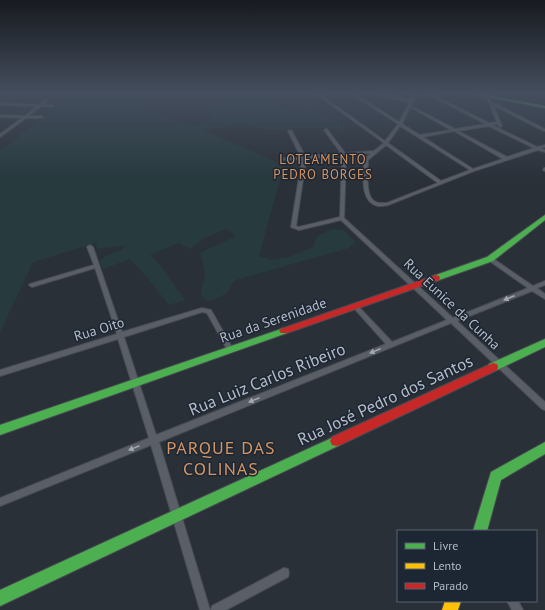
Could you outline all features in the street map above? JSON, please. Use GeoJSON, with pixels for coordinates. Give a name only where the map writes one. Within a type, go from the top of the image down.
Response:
{"type":"FeatureCollection","features":[{"type":"Feature","properties":{"kind":"street"},"geometry":{"type":"LineString","coordinates":[[0,136],[20,121]]}},
{"type":"Feature","properties":{"kind":"street"},"geometry":{"type":"LineString","coordinates":[[355,121],[441,183]]}},
{"type":"Feature","properties":{"kind":"street"},"geometry":{"type":"LineString","coordinates":[[396,121],[472,170]]}},
{"type":"Feature","properties":{"kind":"street"},"geometry":{"type":"LineString","coordinates":[[439,121],[507,159]]}},
{"type":"Feature","properties":{"kind":"street"},"geometry":{"type":"LineString","coordinates":[[483,121],[502,132],[545,151]]}},
{"type":"Feature","properties":{"kind":"street"},"geometry":{"type":"LineString","coordinates":[[530,121],[545,130]]}},
{"type":"Feature","properties":{"kind":"street"},"geometry":{"type":"LineString","coordinates":[[420,136],[498,123],[502,132]]}},
{"type":"Feature","properties":{"kind":"street"},"geometry":{"type":"LineString","coordinates":[[400,124],[385,144],[366,160],[367,192],[371,202],[376,205],[388,204],[472,170],[545,146]]}},
{"type":"Feature","properties":{"kind":"street"},"geometry":{"type":"LineString","coordinates":[[0,129],[9,130]]}},
{"type":"Feature","properties":{"kind":"street"},"geometry":{"type":"LineString","coordinates":[[290,131],[304,158],[293,227],[299,229],[342,218],[344,155],[326,130]]}},
{"type":"Feature","properties":{"kind":"street"},"geometry":{"type":"LineString","coordinates":[[285,159],[374,152]]}},
{"type":"Feature","properties":{"kind":"street","name":"Rua da Serenidade"},"geometry":{"type":"LineString","coordinates":[[0,430],[490,259],[545,217]]}},
{"type":"Feature","properties":{"kind":"street","name":"Rua Eunice da Cunha"},"geometry":{"type":"LineString","coordinates":[[342,218],[545,407]]}},
{"type":"Feature","properties":{"kind":"street"},"geometry":{"type":"LineString","coordinates":[[90,247],[136,382],[205,610]]}},
{"type":"Feature","properties":{"kind":"street"},"geometry":{"type":"LineString","coordinates":[[490,259],[545,297]]}},
{"type":"Feature","properties":{"kind":"street"},"geometry":{"type":"LineString","coordinates":[[32,285],[96,266]]}},
{"type":"Feature","properties":{"kind":"street","name":"Rua Luiz Carlos Ribeiro"},"geometry":{"type":"LineString","coordinates":[[0,502],[545,283]]}},
{"type":"Feature","properties":{"kind":"street"},"geometry":{"type":"LineString","coordinates":[[355,306],[391,345]]}},
{"type":"Feature","properties":{"kind":"street","name":"Rua Oito"},"geometry":{"type":"LineString","coordinates":[[0,373],[120,335],[206,310],[209,311],[230,349]]}},
{"type":"Feature","properties":{"kind":"street","name":"Rua José Pedro dos Santos"},"geometry":{"type":"LineString","coordinates":[[0,598],[545,343]]}},
{"type":"Feature","properties":{"kind":"street"},"geometry":{"type":"LineString","coordinates":[[480,530],[496,476],[545,448]]}},
{"type":"Feature","properties":{"kind":"street"},"geometry":{"type":"LineString","coordinates":[[216,610],[284,573]]}},
{"type":"Feature","properties":{"kind":"green space"},"geometry":{"type":"Polygon","coordinates":[[[38,121],[179,121],[192,127],[207,121],[336,121],[348,131],[322,127],[270,130],[241,124],[211,128],[204,131],[284,165],[259,256],[272,260],[289,257],[313,247],[317,236],[333,229],[343,230],[356,242],[349,248],[236,280],[224,295],[208,301],[204,299],[201,293],[205,275],[200,253],[236,236],[226,229],[203,239],[190,249],[179,243],[150,255],[161,266],[185,300],[169,305],[147,277],[130,259],[103,269],[99,261],[106,256],[122,250],[125,245],[97,249],[96,243],[33,262],[0,332],[0,151],[38,121]]]}},
{"type":"Feature","properties":{"kind":"traffic: fast"},"geometry":{"type":"LineString","coordinates":[[436,278],[490,259],[545,217]]}},
{"type":"Feature","properties":{"kind":"traffic: fast"},"geometry":{"type":"LineString","coordinates":[[0,430],[284,331]]}},
{"type":"Feature","properties":{"kind":"traffic: fast"},"geometry":{"type":"LineString","coordinates":[[493,367],[545,343]]}},
{"type":"Feature","properties":{"kind":"traffic: fast"},"geometry":{"type":"LineString","coordinates":[[0,598],[336,441]]}},
{"type":"Feature","properties":{"kind":"traffic: fast"},"geometry":{"type":"LineString","coordinates":[[480,530],[496,476],[545,448]]}},
{"type":"Feature","properties":{"kind":"traffic: slow"},"geometry":{"type":"LineString","coordinates":[[450,610],[453,602]]}},
{"type":"Feature","properties":{"kind":"traffic: jam"},"geometry":{"type":"LineString","coordinates":[[284,331],[436,278]]}},
{"type":"Feature","properties":{"kind":"traffic: jam"},"geometry":{"type":"LineString","coordinates":[[336,441],[493,367]]}},
{"type":"Feature","properties":{"kind":"district","name":"LOTEAMENTO PEDRO BORGES"},"geometry":{"type":"Point","coordinates":[323,166]}},
{"type":"Feature","properties":{"kind":"district","name":"PARQUE DAS COLINAS"},"geometry":{"type":"Point","coordinates":[221,457]}}]}
